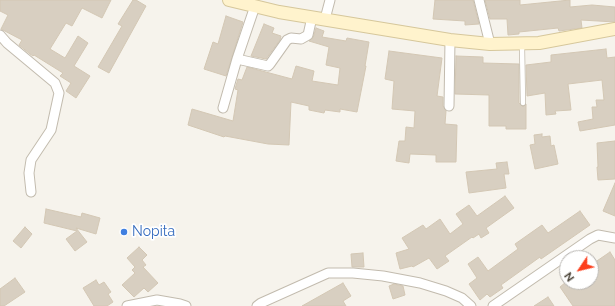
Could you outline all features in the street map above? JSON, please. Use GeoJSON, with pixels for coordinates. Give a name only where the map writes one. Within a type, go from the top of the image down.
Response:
{"type":"FeatureCollection","features":[{"type":"Feature","properties":{"kind":"street"},"geometry":{"type":"LineString","coordinates":[[229,0],[312,17],[450,40],[490,44],[539,43],[615,29]]}},
{"type":"Feature","properties":{"kind":"street"},"geometry":{"type":"LineString","coordinates":[[324,19],[330,0]]}},
{"type":"Feature","properties":{"kind":"street"},"geometry":{"type":"LineString","coordinates":[[479,0],[490,44]]}},
{"type":"Feature","properties":{"kind":"street"},"geometry":{"type":"LineString","coordinates":[[223,108],[237,58],[255,6]]}},
{"type":"Feature","properties":{"kind":"street"},"geometry":{"type":"LineString","coordinates":[[237,58],[268,66],[287,40],[291,38],[301,39],[308,35],[312,17]]}},
{"type":"Feature","properties":{"kind":"street"},"geometry":{"type":"LineString","coordinates":[[0,35],[7,43],[55,82],[60,93],[51,130],[31,160],[29,173],[31,192]]}},
{"type":"Feature","properties":{"kind":"street"},"geometry":{"type":"LineString","coordinates":[[449,106],[450,40]]}},
{"type":"Feature","properties":{"kind":"street"},"geometry":{"type":"LineString","coordinates":[[493,306],[590,239],[598,235],[615,238]]}},
{"type":"Feature","properties":{"kind":"street"},"geometry":{"type":"LineString","coordinates":[[257,306],[328,274],[340,273],[383,276],[420,283],[446,291],[462,298],[471,306]]}},
{"type":"Feature","properties":{"kind":"street"},"geometry":{"type":"LineString","coordinates":[[127,306],[157,300],[186,306]]}},
{"type":"Feature","properties":{"kind":"lane"},"geometry":{"type":"LineString","coordinates":[[522,43],[523,103]]}},
{"type":"Feature","properties":{"kind":"building"},"geometry":{"type":"Polygon","coordinates":[[[0,0],[111,0],[102,18],[82,8],[72,26],[66,23],[50,49],[65,58],[78,36],[88,43],[74,66],[90,76],[76,98],[66,91],[71,83],[60,76],[63,73],[30,54],[19,45],[22,40],[1,29],[8,15],[0,11],[0,0]]]}},
{"type":"Feature","properties":{"kind":"building"},"geometry":{"type":"Polygon","coordinates":[[[133,0],[136,0],[146,6],[109,73],[98,67],[122,26],[118,24],[133,0]]]}},
{"type":"Feature","properties":{"kind":"building"},"geometry":{"type":"Polygon","coordinates":[[[435,0],[473,0],[479,24],[465,25],[465,21],[433,19],[435,0]]]}},
{"type":"Feature","properties":{"kind":"building"},"geometry":{"type":"Polygon","coordinates":[[[485,0],[520,0],[520,5],[570,0],[570,7],[592,5],[615,7],[615,22],[581,20],[582,28],[559,31],[558,28],[519,32],[519,34],[508,35],[507,19],[490,19],[485,0]]]}},
{"type":"Feature","properties":{"kind":"building"},"geometry":{"type":"Polygon","coordinates":[[[226,16],[243,22],[226,76],[204,69],[213,42],[218,44],[226,16]]]}},
{"type":"Feature","properties":{"kind":"building"},"geometry":{"type":"Polygon","coordinates":[[[264,24],[274,28],[272,33],[281,36],[280,40],[266,59],[251,56],[264,24]]]}},
{"type":"Feature","properties":{"kind":"building"},"geometry":{"type":"Polygon","coordinates":[[[316,28],[324,31],[322,37],[346,41],[347,38],[369,42],[357,112],[340,109],[340,112],[325,110],[324,113],[309,110],[309,106],[291,102],[289,145],[268,144],[224,137],[188,125],[192,109],[233,121],[238,90],[235,89],[238,79],[242,80],[247,67],[292,79],[296,66],[314,71],[312,81],[338,85],[340,68],[326,65],[329,47],[309,41],[313,38],[316,28]]]}},
{"type":"Feature","properties":{"kind":"building"},"geometry":{"type":"Polygon","coordinates":[[[606,49],[607,58],[615,57],[615,125],[580,131],[578,122],[593,119],[592,107],[597,107],[596,100],[604,100],[602,80],[568,84],[571,110],[555,111],[556,114],[546,115],[545,93],[527,96],[526,65],[551,62],[551,55],[606,49]]]}},
{"type":"Feature","properties":{"kind":"building"},"geometry":{"type":"Polygon","coordinates":[[[389,51],[442,58],[437,96],[443,97],[443,106],[446,111],[445,124],[457,125],[456,162],[436,162],[436,155],[410,154],[409,163],[396,161],[399,141],[405,141],[406,127],[414,128],[415,111],[392,109],[394,81],[385,79],[389,51]]]}},
{"type":"Feature","properties":{"kind":"building"},"geometry":{"type":"Polygon","coordinates":[[[456,56],[483,57],[483,63],[519,64],[519,103],[523,107],[526,104],[526,129],[506,129],[506,126],[489,126],[489,95],[455,94],[456,56]]]}},
{"type":"Feature","properties":{"kind":"building"},"geometry":{"type":"Polygon","coordinates":[[[542,134],[542,137],[550,136],[551,146],[554,145],[558,164],[535,169],[530,145],[535,144],[534,135],[542,134]]]}},
{"type":"Feature","properties":{"kind":"building"},"geometry":{"type":"Polygon","coordinates":[[[615,141],[615,179],[598,180],[597,143],[615,141]]]}},
{"type":"Feature","properties":{"kind":"building"},"geometry":{"type":"Polygon","coordinates":[[[507,162],[509,174],[504,174],[506,188],[469,193],[466,172],[497,169],[496,163],[507,162]]]}},
{"type":"Feature","properties":{"kind":"building"},"geometry":{"type":"Polygon","coordinates":[[[615,183],[615,216],[603,211],[615,183]]]}},
{"type":"Feature","properties":{"kind":"building"},"geometry":{"type":"Polygon","coordinates":[[[505,196],[514,208],[486,228],[489,233],[481,238],[479,234],[473,238],[472,237],[445,256],[449,261],[437,269],[429,258],[413,267],[400,269],[396,253],[409,249],[402,238],[423,225],[426,229],[440,219],[450,234],[463,224],[456,214],[469,205],[477,216],[505,196]]]}},
{"type":"Feature","properties":{"kind":"building"},"geometry":{"type":"Polygon","coordinates":[[[46,209],[81,217],[82,213],[100,218],[96,234],[76,228],[87,242],[75,251],[66,239],[77,231],[44,223],[46,209]]]}},
{"type":"Feature","properties":{"kind":"building"},"geometry":{"type":"Polygon","coordinates":[[[580,211],[590,225],[541,259],[540,257],[501,285],[503,288],[490,297],[487,294],[480,300],[469,284],[477,278],[468,264],[478,257],[488,271],[518,249],[515,244],[542,225],[548,233],[580,211]]]}},
{"type":"Feature","properties":{"kind":"building"},"geometry":{"type":"Polygon","coordinates":[[[25,227],[32,234],[21,248],[13,241],[25,227]]]}},
{"type":"Feature","properties":{"kind":"building"},"geometry":{"type":"Polygon","coordinates":[[[139,247],[147,255],[142,260],[146,265],[143,267],[158,283],[148,292],[144,288],[134,297],[122,285],[135,273],[132,270],[135,267],[127,258],[139,247]]]}},
{"type":"Feature","properties":{"kind":"building"},"geometry":{"type":"Polygon","coordinates":[[[610,252],[615,260],[615,306],[573,306],[562,290],[599,290],[599,260],[610,252]]]}},
{"type":"Feature","properties":{"kind":"building"},"geometry":{"type":"Polygon","coordinates":[[[363,253],[364,267],[352,267],[351,254],[363,253]]]}},
{"type":"Feature","properties":{"kind":"building"},"geometry":{"type":"Polygon","coordinates":[[[15,278],[25,292],[4,306],[0,306],[0,289],[15,278]]]}},
{"type":"Feature","properties":{"kind":"building"},"geometry":{"type":"Polygon","coordinates":[[[96,280],[99,285],[104,282],[111,292],[108,294],[113,302],[107,306],[94,306],[83,288],[96,280]]]}},
{"type":"Feature","properties":{"kind":"building"},"geometry":{"type":"Polygon","coordinates":[[[343,283],[351,296],[343,301],[346,306],[302,306],[343,283]]]}},
{"type":"Feature","properties":{"kind":"building"},"geometry":{"type":"Polygon","coordinates":[[[394,284],[403,286],[405,295],[393,299],[389,286],[394,284]]]}},
{"type":"Feature","properties":{"kind":"building"},"geometry":{"type":"Polygon","coordinates":[[[548,297],[554,306],[534,306],[548,297]]]}},
{"type":"Feature","properties":{"kind":"place","name":"Nopita"},"geometry":{"type":"Point","coordinates":[124,232]}}]}
